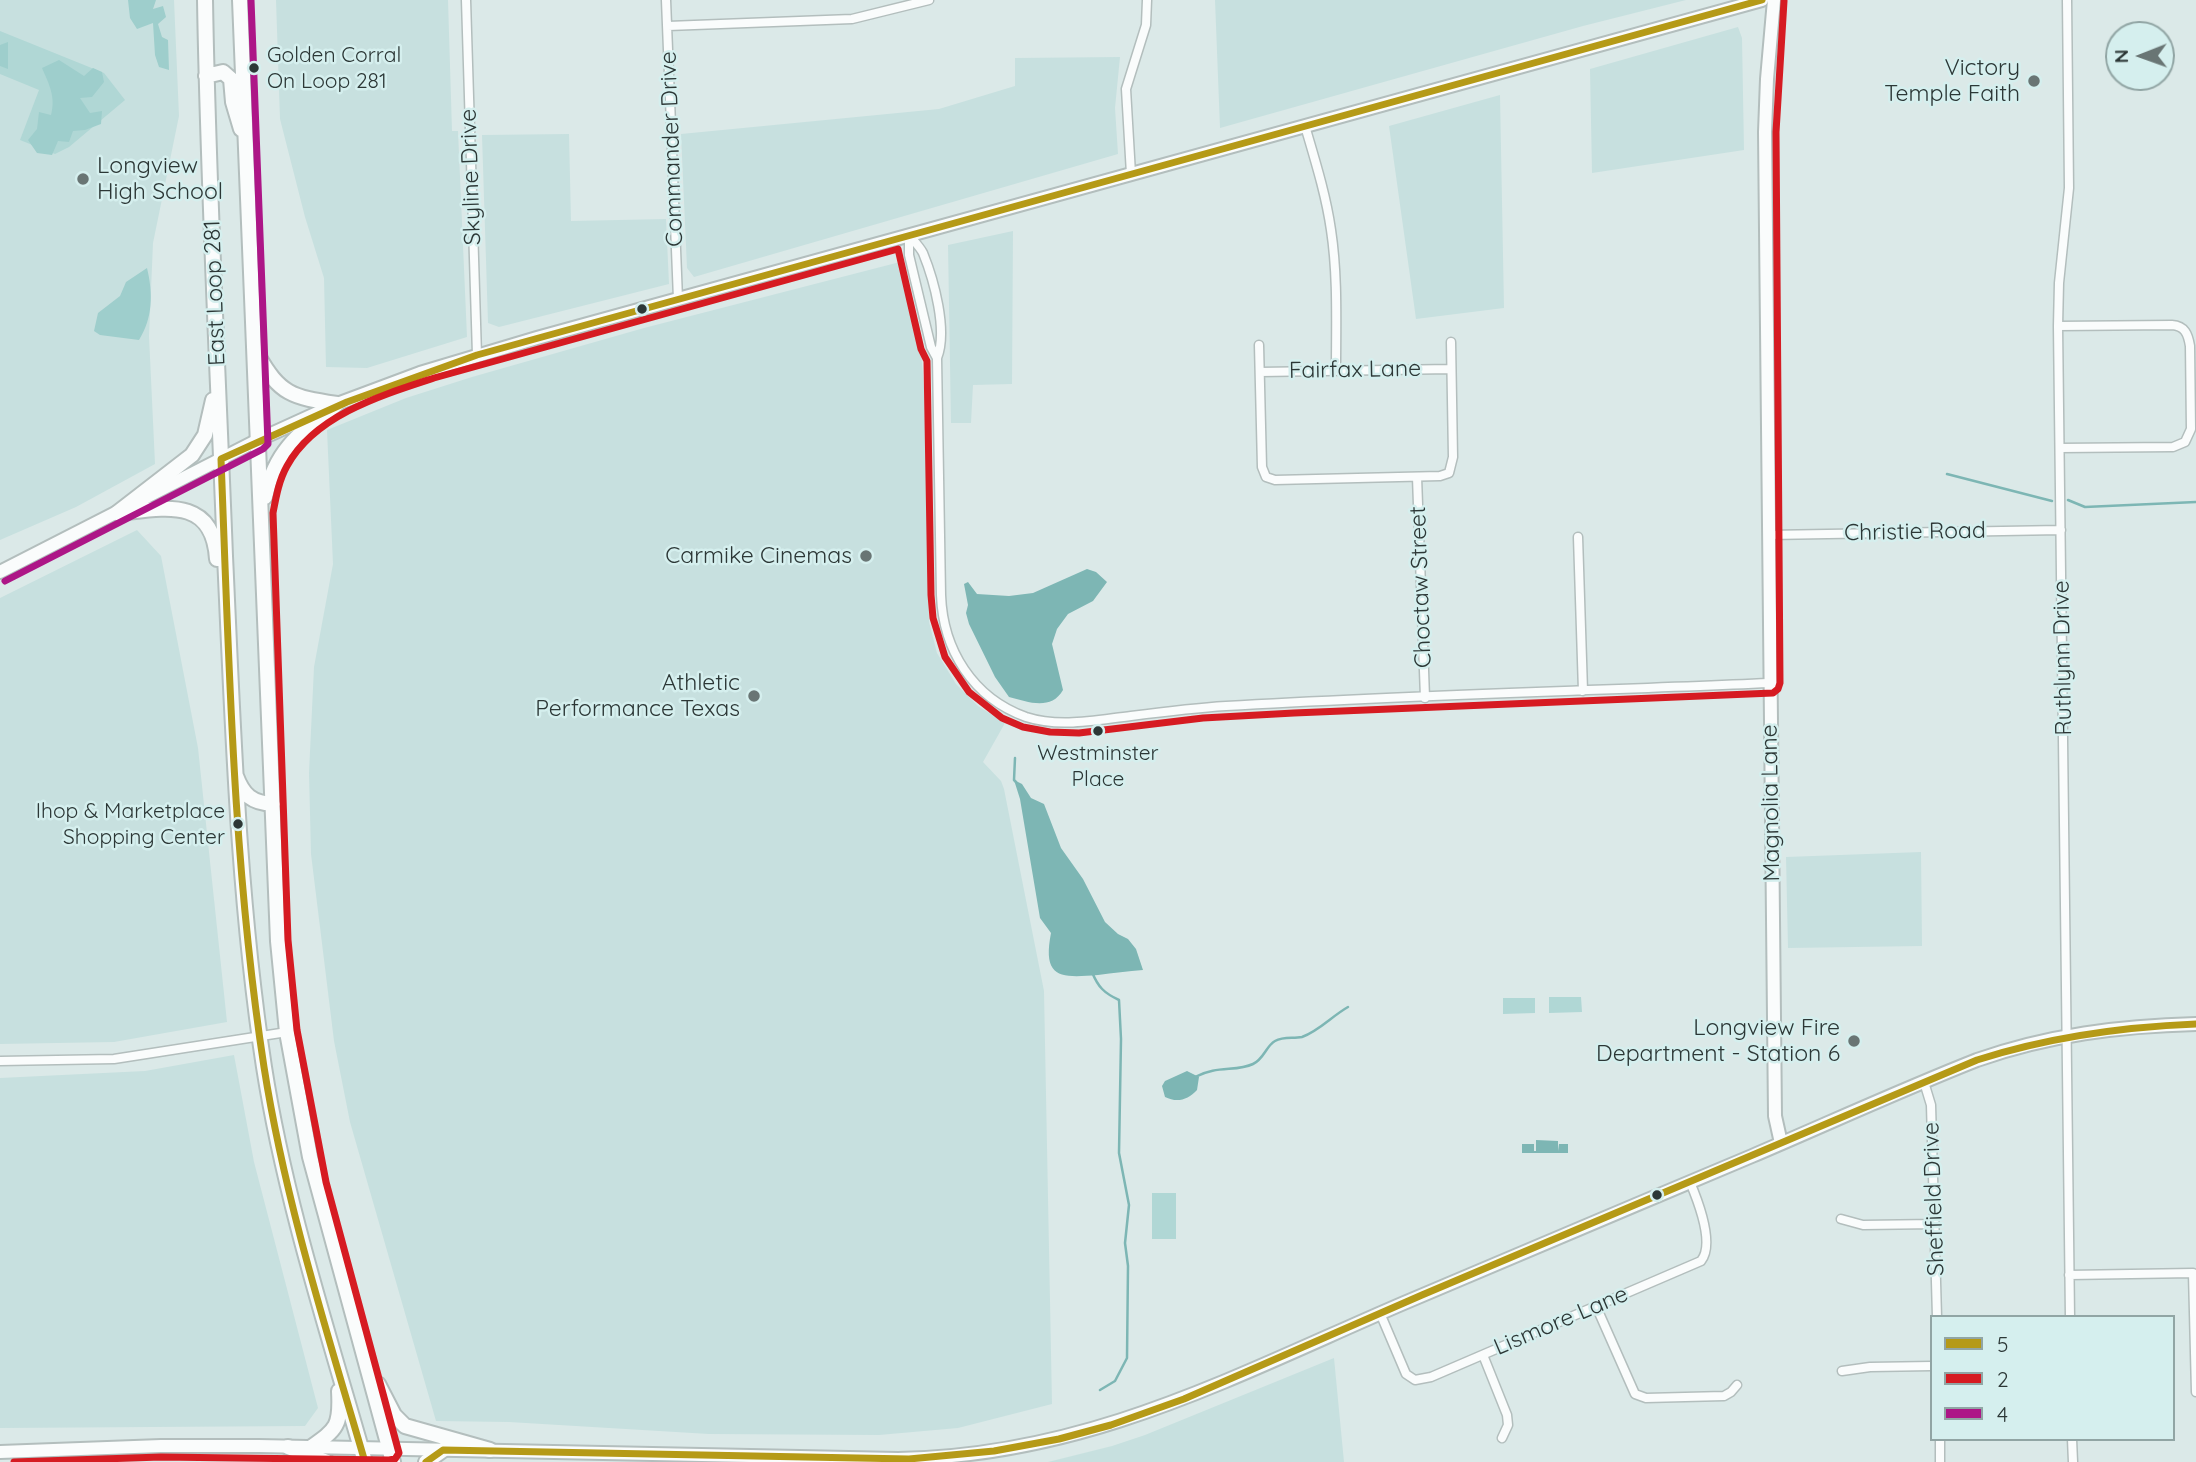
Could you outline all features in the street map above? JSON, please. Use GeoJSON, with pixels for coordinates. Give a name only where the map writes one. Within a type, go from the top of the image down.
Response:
{"type":"FeatureCollection","features":[{"type":"Feature","properties":{"kind":"highway","name":"East Loop 281"},"geometry":{"type":"LineString","coordinates":[[205,0],[233,768],[243,890],[260,1036],[273,1118],[290,1193],[337,1362]]}},
{"type":"Feature","properties":{"kind":"highway","name":"East Loop 281"},"geometry":{"type":"LineString","coordinates":[[240,0],[278,941],[287,1032],[316,1184],[363,1357]]}},
{"type":"Feature","properties":{"kind":"highway"},"geometry":{"type":"LineString","coordinates":[[206,76],[223,72],[231,79],[233,102],[247,150]]}},
{"type":"Feature","properties":{"kind":"highway"},"geometry":{"type":"LineString","coordinates":[[256,352],[272,379],[284,390],[304,399],[337,404]]}},
{"type":"Feature","properties":{"kind":"highway"},"geometry":{"type":"LineString","coordinates":[[117,513],[182,464],[200,444],[209,422],[218,371]]}},
{"type":"Feature","properties":{"kind":"highway"},"geometry":{"type":"LineString","coordinates":[[261,512],[270,479],[282,452],[294,438],[337,404]]}},
{"type":"Feature","properties":{"kind":"highway"},"geometry":{"type":"LineString","coordinates":[[117,513],[174,508],[187,510],[198,516],[207,525],[215,540],[217,571],[228,605]]}},
{"type":"Feature","properties":{"kind":"highway"},"geometry":{"type":"LineString","coordinates":[[233,768],[249,798],[260,803],[273,804]]}},
{"type":"Feature","properties":{"kind":"highway"},"geometry":{"type":"LineString","coordinates":[[363,1357],[392,1412],[402,1423],[414,1430],[490,1450]]}},
{"type":"Feature","properties":{"kind":"highway"},"geometry":{"type":"LineString","coordinates":[[363,1357],[391,1456]]}},
{"type":"Feature","properties":{"kind":"highway"},"geometry":{"type":"LineString","coordinates":[[310,1448],[334,1431],[339,1422],[337,1362]]}},
{"type":"Feature","properties":{"kind":"highway"},"geometry":{"type":"LineString","coordinates":[[337,1362],[363,1456]]}},
{"type":"Feature","properties":{"kind":"highway"},"geometry":{"type":"LineString","coordinates":[[288,1447],[327,1462]]}},
{"type":"Feature","properties":{"kind":"highway"},"geometry":{"type":"LineString","coordinates":[[426,1462],[443,1450]]}},
{"type":"Feature","properties":{"kind":"main road"},"geometry":{"type":"LineString","coordinates":[[0,572],[258,440],[337,404],[420,373],[678,299],[1762,0]]}},
{"type":"Feature","properties":{"kind":"main road","name":"Magnolia Lane"},"geometry":{"type":"LineString","coordinates":[[1774,0],[1766,79],[1765,132],[1775,1116],[1782,1143]]}},
{"type":"Feature","properties":{"kind":"main road"},"geometry":{"type":"LineString","coordinates":[[0,1452],[161,1446],[288,1447],[363,1456],[443,1450],[490,1450],[849,1460],[909,1459],[1036,1444],[1079,1434],[1184,1399],[1380,1313],[1924,1082],[2001,1052],[2068,1035],[2139,1026],[2196,1024]]}},
{"type":"Feature","properties":{"kind":"street","name":"Skyline Drive"},"geometry":{"type":"LineString","coordinates":[[466,0],[477,355]]}},
{"type":"Feature","properties":{"kind":"street","name":"Commander Drive"},"geometry":{"type":"LineString","coordinates":[[666,0],[678,299]]}},
{"type":"Feature","properties":{"kind":"street"},"geometry":{"type":"LineString","coordinates":[[668,26],[852,19],[929,0]]}},
{"type":"Feature","properties":{"kind":"street"},"geometry":{"type":"LineString","coordinates":[[1131,174],[1126,89],[1146,25],[1147,0]]}},
{"type":"Feature","properties":{"kind":"street","name":"Ruthlynn Drive"},"geometry":{"type":"LineString","coordinates":[[2067,0],[2069,196],[2059,283],[2058,326],[2070,1315]]}},
{"type":"Feature","properties":{"kind":"street"},"geometry":{"type":"LineString","coordinates":[[1305,126],[1326,199],[1333,239],[1336,370]]}},
{"type":"Feature","properties":{"kind":"street"},"geometry":{"type":"LineString","coordinates":[[909,235],[909,256],[931,347],[937,358]]}},
{"type":"Feature","properties":{"kind":"street"},"geometry":{"type":"LineString","coordinates":[[909,235],[922,251],[935,294],[942,345],[937,358],[941,595],[944,625],[950,646],[960,665],[981,690],[998,704],[1033,719],[1068,723],[1224,706],[1770,683]]}},
{"type":"Feature","properties":{"kind":"street"},"geometry":{"type":"LineString","coordinates":[[2058,326],[2177,325],[2188,335],[2190,372],[2190,434],[2182,444],[2168,447],[2060,448]]}},
{"type":"Feature","properties":{"kind":"street"},"geometry":{"type":"LineString","coordinates":[[1259,345],[1262,467],[1270,480],[1444,475],[1451,469],[1453,457],[1451,342]]}},
{"type":"Feature","properties":{"kind":"street","name":"Fairfax Lane"},"geometry":{"type":"LineString","coordinates":[[1259,372],[1451,369]]}},
{"type":"Feature","properties":{"kind":"street","name":"Choctaw Street"},"geometry":{"type":"LineString","coordinates":[[1417,477],[1426,698]]}},
{"type":"Feature","properties":{"kind":"street","name":"Christie Road"},"geometry":{"type":"LineString","coordinates":[[1769,535],[2061,530]]}},
{"type":"Feature","properties":{"kind":"street"},"geometry":{"type":"LineString","coordinates":[[1578,537],[1583,691]]}},
{"type":"Feature","properties":{"kind":"street"},"geometry":{"type":"LineString","coordinates":[[0,1061],[103,1060],[287,1032]]}},
{"type":"Feature","properties":{"kind":"street","name":"Sheffield Drive"},"geometry":{"type":"LineString","coordinates":[[1924,1082],[1931,1105],[1937,1315]]}},
{"type":"Feature","properties":{"kind":"street","name":"Lismore Lane"},"geometry":{"type":"LineString","coordinates":[[1380,1313],[1406,1374],[1411,1379],[1431,1377],[1704,1258],[1707,1249],[1703,1221],[1690,1182]]}},
{"type":"Feature","properties":{"kind":"street"},"geometry":{"type":"LineString","coordinates":[[1841,1219],[1863,1225],[1935,1224]]}},
{"type":"Feature","properties":{"kind":"street"},"geometry":{"type":"LineString","coordinates":[[2069,1275],[2193,1273],[2196,1392]]}},
{"type":"Feature","properties":{"kind":"street"},"geometry":{"type":"LineString","coordinates":[[1596,1306],[1634,1395],[1646,1398],[1724,1396],[1737,1385]]}},
{"type":"Feature","properties":{"kind":"street"},"geometry":{"type":"LineString","coordinates":[[1483,1355],[1507,1415],[1508,1425],[1502,1438]]}},
{"type":"Feature","properties":{"kind":"street"},"geometry":{"type":"LineString","coordinates":[[1842,1371],[1870,1367],[1930,1366]]}},
{"type":"Feature","properties":{"kind":"street"},"geometry":{"type":"LineString","coordinates":[[1940,1441],[1940,1462]]}},
{"type":"Feature","properties":{"kind":"street"},"geometry":{"type":"LineString","coordinates":[[2072,1441],[2073,1462]]}},
{"type":"Feature","properties":{"kind":"shaded area","name":"Longview High School"},"geometry":{"type":"Polygon","coordinates":[[[0,0],[174,0],[179,116],[153,243],[149,336],[155,464],[76,507],[0,540],[0,0]]]}},
{"type":"Feature","properties":{"kind":"shaded area"},"geometry":{"type":"Polygon","coordinates":[[[128,0],[156,0],[153,9],[163,6],[166,17],[158,24],[162,37],[168,40],[169,70],[159,67],[155,55],[153,23],[137,29],[130,18],[128,0]]]}},
{"type":"Feature","properties":{"kind":"shaded area"},"geometry":{"type":"Polygon","coordinates":[[[276,0],[448,0],[452,131],[458,131],[467,337],[367,368],[326,367],[324,278],[280,119],[276,0]]]}},
{"type":"Feature","properties":{"kind":"shaded area"},"geometry":{"type":"Polygon","coordinates":[[[1215,0],[1686,0],[1583,26],[1220,128],[1215,0]]]}},
{"type":"Feature","properties":{"kind":"shaded area"},"geometry":{"type":"Polygon","coordinates":[[[1738,27],[1742,38],[1744,150],[1592,173],[1590,69],[1738,27]]]}},
{"type":"Feature","properties":{"kind":"shaded area"},"geometry":{"type":"Polygon","coordinates":[[[0,31],[104,73],[125,100],[69,147],[55,154],[20,140],[39,90],[0,74],[0,31]]]}},
{"type":"Feature","properties":{"kind":"shaded area"},"geometry":{"type":"Polygon","coordinates":[[[8,42],[8,69],[0,66],[0,45],[8,42]]]}},
{"type":"Feature","properties":{"kind":"shaded area"},"geometry":{"type":"Polygon","coordinates":[[[1120,57],[1115,108],[1118,154],[694,277],[687,268],[681,134],[939,109],[1015,86],[1015,58],[1120,57]]]}},
{"type":"Feature","properties":{"kind":"shaded area"},"geometry":{"type":"Polygon","coordinates":[[[59,60],[84,76],[93,68],[102,72],[104,82],[92,97],[80,98],[90,113],[102,111],[101,124],[73,131],[69,142],[58,141],[52,155],[37,153],[28,140],[37,129],[39,112],[51,115],[53,102],[42,68],[59,60]]]}},
{"type":"Feature","properties":{"kind":"shaded area"},"geometry":{"type":"Polygon","coordinates":[[[1500,95],[1504,308],[1416,319],[1389,126],[1500,95]]]}},
{"type":"Feature","properties":{"kind":"shaded area"},"geometry":{"type":"Polygon","coordinates":[[[569,134],[571,221],[666,219],[669,284],[499,327],[488,323],[482,135],[569,134]]]}},
{"type":"Feature","properties":{"kind":"shaded area"},"geometry":{"type":"Polygon","coordinates":[[[1013,231],[1012,384],[973,385],[971,423],[951,423],[948,245],[1013,231]]]}},
{"type":"Feature","properties":{"kind":"shaded area"},"geometry":{"type":"Polygon","coordinates":[[[900,262],[920,341],[925,398],[929,622],[937,653],[956,684],[978,706],[1005,723],[983,762],[1001,781],[1004,789],[1044,991],[1052,1404],[958,1428],[879,1435],[709,1434],[509,1422],[436,1421],[350,1122],[334,1041],[311,854],[309,773],[314,667],[333,564],[327,430],[406,398],[472,377],[644,328],[900,262]]]}},
{"type":"Feature","properties":{"kind":"shaded area"},"geometry":{"type":"Polygon","coordinates":[[[147,268],[150,305],[147,323],[139,340],[100,335],[94,331],[98,313],[120,296],[126,282],[147,268]]]}},
{"type":"Feature","properties":{"kind":"shaded area"},"geometry":{"type":"Polygon","coordinates":[[[137,530],[161,556],[198,748],[227,1022],[114,1042],[0,1044],[0,598],[137,530]]]}},
{"type":"Feature","properties":{"kind":"shaded area"},"geometry":{"type":"Polygon","coordinates":[[[1087,569],[1096,572],[1107,582],[1093,601],[1068,614],[1057,629],[1052,644],[1063,690],[1058,697],[1046,703],[1031,703],[1009,697],[995,677],[969,624],[964,584],[968,582],[977,594],[1009,596],[1033,593],[1087,569]]]}},
{"type":"Feature","properties":{"kind":"shaded area"},"geometry":{"type":"Polygon","coordinates":[[[1014,780],[1022,784],[1031,798],[1044,804],[1061,848],[1083,879],[1105,922],[1128,939],[1136,949],[1143,970],[1074,976],[1064,975],[1052,967],[1049,959],[1051,933],[1040,918],[1020,799],[1014,780]]]}},
{"type":"Feature","properties":{"kind":"shaded area"},"geometry":{"type":"Polygon","coordinates":[[[1921,852],[1922,946],[1788,948],[1786,857],[1921,852]]]}},
{"type":"Feature","properties":{"kind":"shaded area"},"geometry":{"type":"Polygon","coordinates":[[[1549,997],[1581,997],[1582,1012],[1549,1013],[1549,997]]]}},
{"type":"Feature","properties":{"kind":"shaded area"},"geometry":{"type":"Polygon","coordinates":[[[1503,998],[1535,998],[1535,1013],[1503,1014],[1503,998]]]}},
{"type":"Feature","properties":{"kind":"shaded area"},"geometry":{"type":"Polygon","coordinates":[[[234,1055],[254,1162],[318,1408],[305,1426],[0,1428],[0,1078],[145,1071],[234,1055]]]}},
{"type":"Feature","properties":{"kind":"shaded area"},"geometry":{"type":"Polygon","coordinates":[[[1187,1071],[1199,1077],[1197,1090],[1182,1100],[1165,1097],[1162,1086],[1165,1081],[1187,1071]]]}},
{"type":"Feature","properties":{"kind":"shaded area"},"geometry":{"type":"Polygon","coordinates":[[[1536,1140],[1558,1141],[1558,1151],[1559,1144],[1568,1144],[1568,1153],[1522,1153],[1522,1144],[1534,1144],[1536,1151],[1536,1140]]]}},
{"type":"Feature","properties":{"kind":"shaded area"},"geometry":{"type":"Polygon","coordinates":[[[1152,1193],[1176,1193],[1176,1239],[1152,1239],[1152,1193]]]}},
{"type":"Feature","properties":{"kind":"shaded area"},"geometry":{"type":"Polygon","coordinates":[[[1334,1358],[1344,1462],[1048,1462],[1145,1435],[1334,1358]]]}},
{"type":"Feature","properties":{"kind":"waterway"},"geometry":{"type":"LineString","coordinates":[[1947,474],[2052,501]]}},
{"type":"Feature","properties":{"kind":"waterway"},"geometry":{"type":"LineString","coordinates":[[2068,500],[2085,507],[2196,502]]}},
{"type":"Feature","properties":{"kind":"waterway"},"geometry":{"type":"LineString","coordinates":[[1015,758],[1016,782]]}},
{"type":"Feature","properties":{"kind":"waterway"},"geometry":{"type":"LineString","coordinates":[[1092,972],[1102,989],[1119,1000],[1119,1153],[1129,1205],[1125,1243],[1128,1266],[1127,1358],[1115,1381],[1100,1390]]}},
{"type":"Feature","properties":{"kind":"waterway"},"geometry":{"type":"LineString","coordinates":[[1195,1077],[1211,1071],[1253,1064],[1275,1041],[1302,1037],[1348,1007]]}},
{"type":"Feature","properties":{"kind":"transit line","name":"4"},"geometry":{"type":"LineString","coordinates":[[5,581],[263,449],[268,444],[251,0]]}},
{"type":"Feature","properties":{"kind":"transit line","name":"5"},"geometry":{"type":"LineString","coordinates":[[365,1462],[295,1217],[264,1067],[245,916],[239,840],[221,459],[347,402],[477,355],[1762,0]]}},
{"type":"Feature","properties":{"kind":"transit line","name":"2"},"geometry":{"type":"LineString","coordinates":[[14,1462],[161,1457],[389,1460],[395,1459],[399,1453],[326,1182],[297,1030],[288,940],[273,513],[287,466],[299,448],[314,433],[352,409],[434,378],[898,249],[921,349],[927,361],[933,618],[945,657],[969,692],[1002,718],[1023,727],[1079,733],[1203,718],[1773,693],[1780,683],[1776,132],[1784,1]]}},
{"type":"Feature","properties":{"kind":"transit line","name":"5"},"geometry":{"type":"LineString","coordinates":[[426,1462],[443,1450],[909,1459],[994,1451],[1059,1439],[1111,1425],[1184,1399],[1977,1060],[2085,1034],[2196,1024]]}},
{"type":"Feature","properties":{"kind":"place","name":"Golden Corral On Loop 281"},"geometry":{"type":"Point","coordinates":[254,68]}},
{"type":"Feature","properties":{"kind":"place","name":"Victory Temple Faith"},"geometry":{"type":"Point","coordinates":[2034,81]}},
{"type":"Feature","properties":{"kind":"place","name":"Longview High School"},"geometry":{"type":"Point","coordinates":[83,179]}},
{"type":"Feature","properties":{"kind":"place","name":"Carmike Cinemas"},"geometry":{"type":"Point","coordinates":[866,556]}},
{"type":"Feature","properties":{"kind":"place","name":"Athletic Performance Texas"},"geometry":{"type":"Point","coordinates":[754,696]}},
{"type":"Feature","properties":{"kind":"place","name":"Westminster Place"},"geometry":{"type":"Point","coordinates":[1098,731]}},
{"type":"Feature","properties":{"kind":"place","name":"Ihop & Marketplace Shopping Center"},"geometry":{"type":"Point","coordinates":[238,824]}},
{"type":"Feature","properties":{"kind":"place","name":"Longview Fire Department - Station 6"},"geometry":{"type":"Point","coordinates":[1854,1041]}}]}
